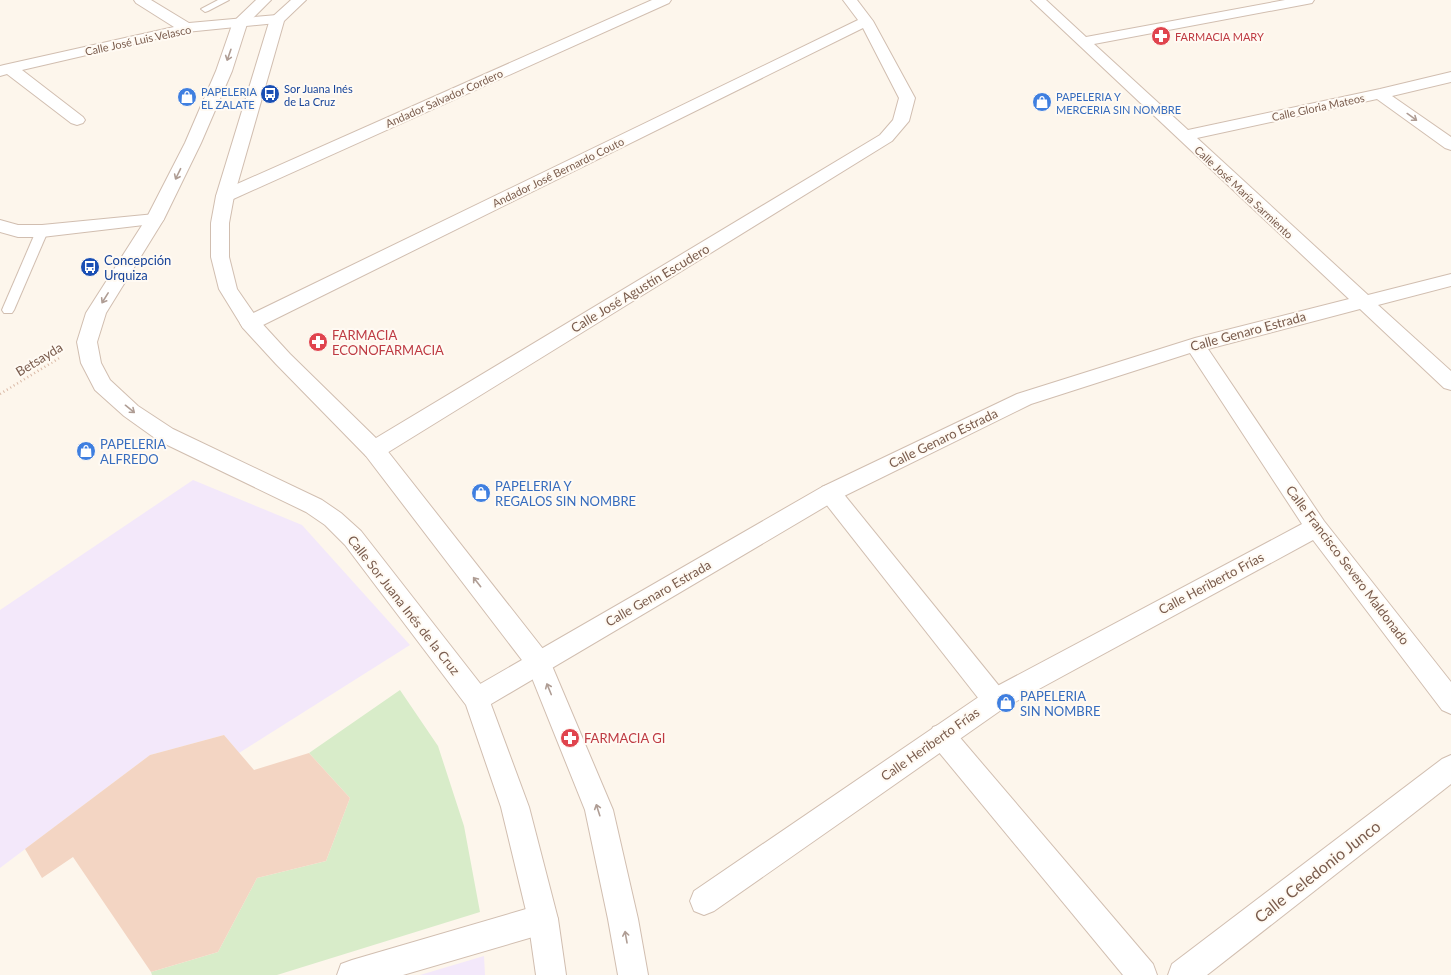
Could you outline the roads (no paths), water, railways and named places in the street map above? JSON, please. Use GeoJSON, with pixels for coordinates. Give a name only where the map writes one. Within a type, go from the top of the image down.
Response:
{"type":"FeatureCollection","features":[{"type":"Feature","properties":{"kind":"street"},"geometry":{"type":"LineString","coordinates":[[141,0],[186,28]]}},
{"type":"Feature","properties":{"kind":"street","name":"Calle Sor Juana Inés de la Cruz"},"geometry":{"type":"LineString","coordinates":[[264,0],[240,22],[224,71],[193,143],[155,219],[96,313],[87,342],[91,363],[102,385],[131,411],[166,435],[314,506],[333,519],[353,538],[477,699],[515,807],[543,919],[551,975]]}},
{"type":"Feature","properties":{"kind":"street"},"geometry":{"type":"LineString","coordinates":[[299,0],[277,19],[225,196],[220,224],[220,257],[228,289],[250,323],[283,359],[374,450],[538,662],[599,810],[623,919],[632,975]]}},
{"type":"Feature","properties":{"kind":"street","name":"Andador Salvador Cordero"},"geometry":{"type":"LineString","coordinates":[[225,196],[664,0]]}},
{"type":"Feature","properties":{"kind":"street"},"geometry":{"type":"LineString","coordinates":[[850,0],[866,21]]}},
{"type":"Feature","properties":{"kind":"street","name":"Calle José María Sarmiento"},"geometry":{"type":"LineString","coordinates":[[1038,0],[1451,383]]}},
{"type":"Feature","properties":{"kind":"street"},"geometry":{"type":"LineString","coordinates":[[1084,42],[1307,0]]}},
{"type":"Feature","properties":{"kind":"street","name":"Calle José Luis Velasco"},"geometry":{"type":"LineString","coordinates":[[4,69],[186,28],[277,19]]}},
{"type":"Feature","properties":{"kind":"street","name":"Calle José Agustín Escudero"},"geometry":{"type":"LineString","coordinates":[[374,450],[886,138],[902,121],[907,98],[866,21]]}},
{"type":"Feature","properties":{"kind":"street","name":"Andador José Bernardo Couto"},"geometry":{"type":"LineString","coordinates":[[250,323],[866,21]]}},
{"type":"Feature","properties":{"kind":"street"},"geometry":{"type":"LineString","coordinates":[[4,69],[77,120]]}},
{"type":"Feature","properties":{"kind":"street","name":"Calle Gloria Mateos"},"geometry":{"type":"LineString","coordinates":[[1184,136],[1380,94],[1451,77]]}},
{"type":"Feature","properties":{"kind":"street"},"geometry":{"type":"LineString","coordinates":[[1380,94],[1451,145]]}},
{"type":"Feature","properties":{"kind":"street"},"geometry":{"type":"LineString","coordinates":[[0,226],[18,231],[42,231],[155,219]]}},
{"type":"Feature","properties":{"kind":"street","name":"Calle Genaro Estrada"},"geometry":{"type":"LineString","coordinates":[[477,699],[538,662],[830,493],[1024,399],[1195,344],[1362,301],[1451,280]]}},
{"type":"Feature","properties":{"kind":"street","name":"Calle Francisco Severo Maldonado"},"geometry":{"type":"LineString","coordinates":[[1195,344],[1316,527],[1451,702]]}},
{"type":"Feature","properties":{"kind":"street"},"geometry":{"type":"LineString","coordinates":[[830,493],[995,700]]}},
{"type":"Feature","properties":{"kind":"street","name":"Calle Heriberto Frías"},"geometry":{"type":"LineString","coordinates":[[704,901],[995,700],[1316,527]]}},
{"type":"Feature","properties":{"kind":"street"},"geometry":{"type":"LineString","coordinates":[[942,736],[1142,975]]}},
{"type":"Feature","properties":{"kind":"street","name":"Calle Celedonio Junco"},"geometry":{"type":"LineString","coordinates":[[1183,975],[1451,768]]}},
{"type":"Feature","properties":{"kind":"street"},"geometry":{"type":"LineString","coordinates":[[352,975],[543,919]]}},
{"type":"Feature","properties":{"kind":"lane"},"geometry":{"type":"LineString","coordinates":[[205,9],[226,0]]}},
{"type":"Feature","properties":{"kind":"lane"},"geometry":{"type":"LineString","coordinates":[[8,310],[42,231]]}},
{"type":"Feature","properties":{"kind":"place","name":"FARMACIA MARY"},"geometry":{"type":"Point","coordinates":[1161,36]}},
{"type":"Feature","properties":{"kind":"place","name":"Sor Juana Inés de La Cruz"},"geometry":{"type":"Point","coordinates":[270,94]}},
{"type":"Feature","properties":{"kind":"place","name":"PAPELERIA EL ZALATE"},"geometry":{"type":"Point","coordinates":[187,97]}},
{"type":"Feature","properties":{"kind":"place","name":"PAPELERIA Y MERCERIA SIN NOMBRE"},"geometry":{"type":"Point","coordinates":[1042,102]}},
{"type":"Feature","properties":{"kind":"place","name":"Concepción Urquiza"},"geometry":{"type":"Point","coordinates":[90,267]}},
{"type":"Feature","properties":{"kind":"place","name":"FARMACIA ECONOFARMACIA"},"geometry":{"type":"Point","coordinates":[318,342]}},
{"type":"Feature","properties":{"kind":"place","name":"PAPELERIA ALFREDO"},"geometry":{"type":"Point","coordinates":[86,451]}},
{"type":"Feature","properties":{"kind":"place","name":"PAPELERIA Y REGALOS SIN NOMBRE"},"geometry":{"type":"Point","coordinates":[481,493]}},
{"type":"Feature","properties":{"kind":"place","name":"PAPELERIA SIN NOMBRE"},"geometry":{"type":"Point","coordinates":[1006,703]}},
{"type":"Feature","properties":{"kind":"place","name":"FARMACIA GI"},"geometry":{"type":"Point","coordinates":[570,738]}}]}
